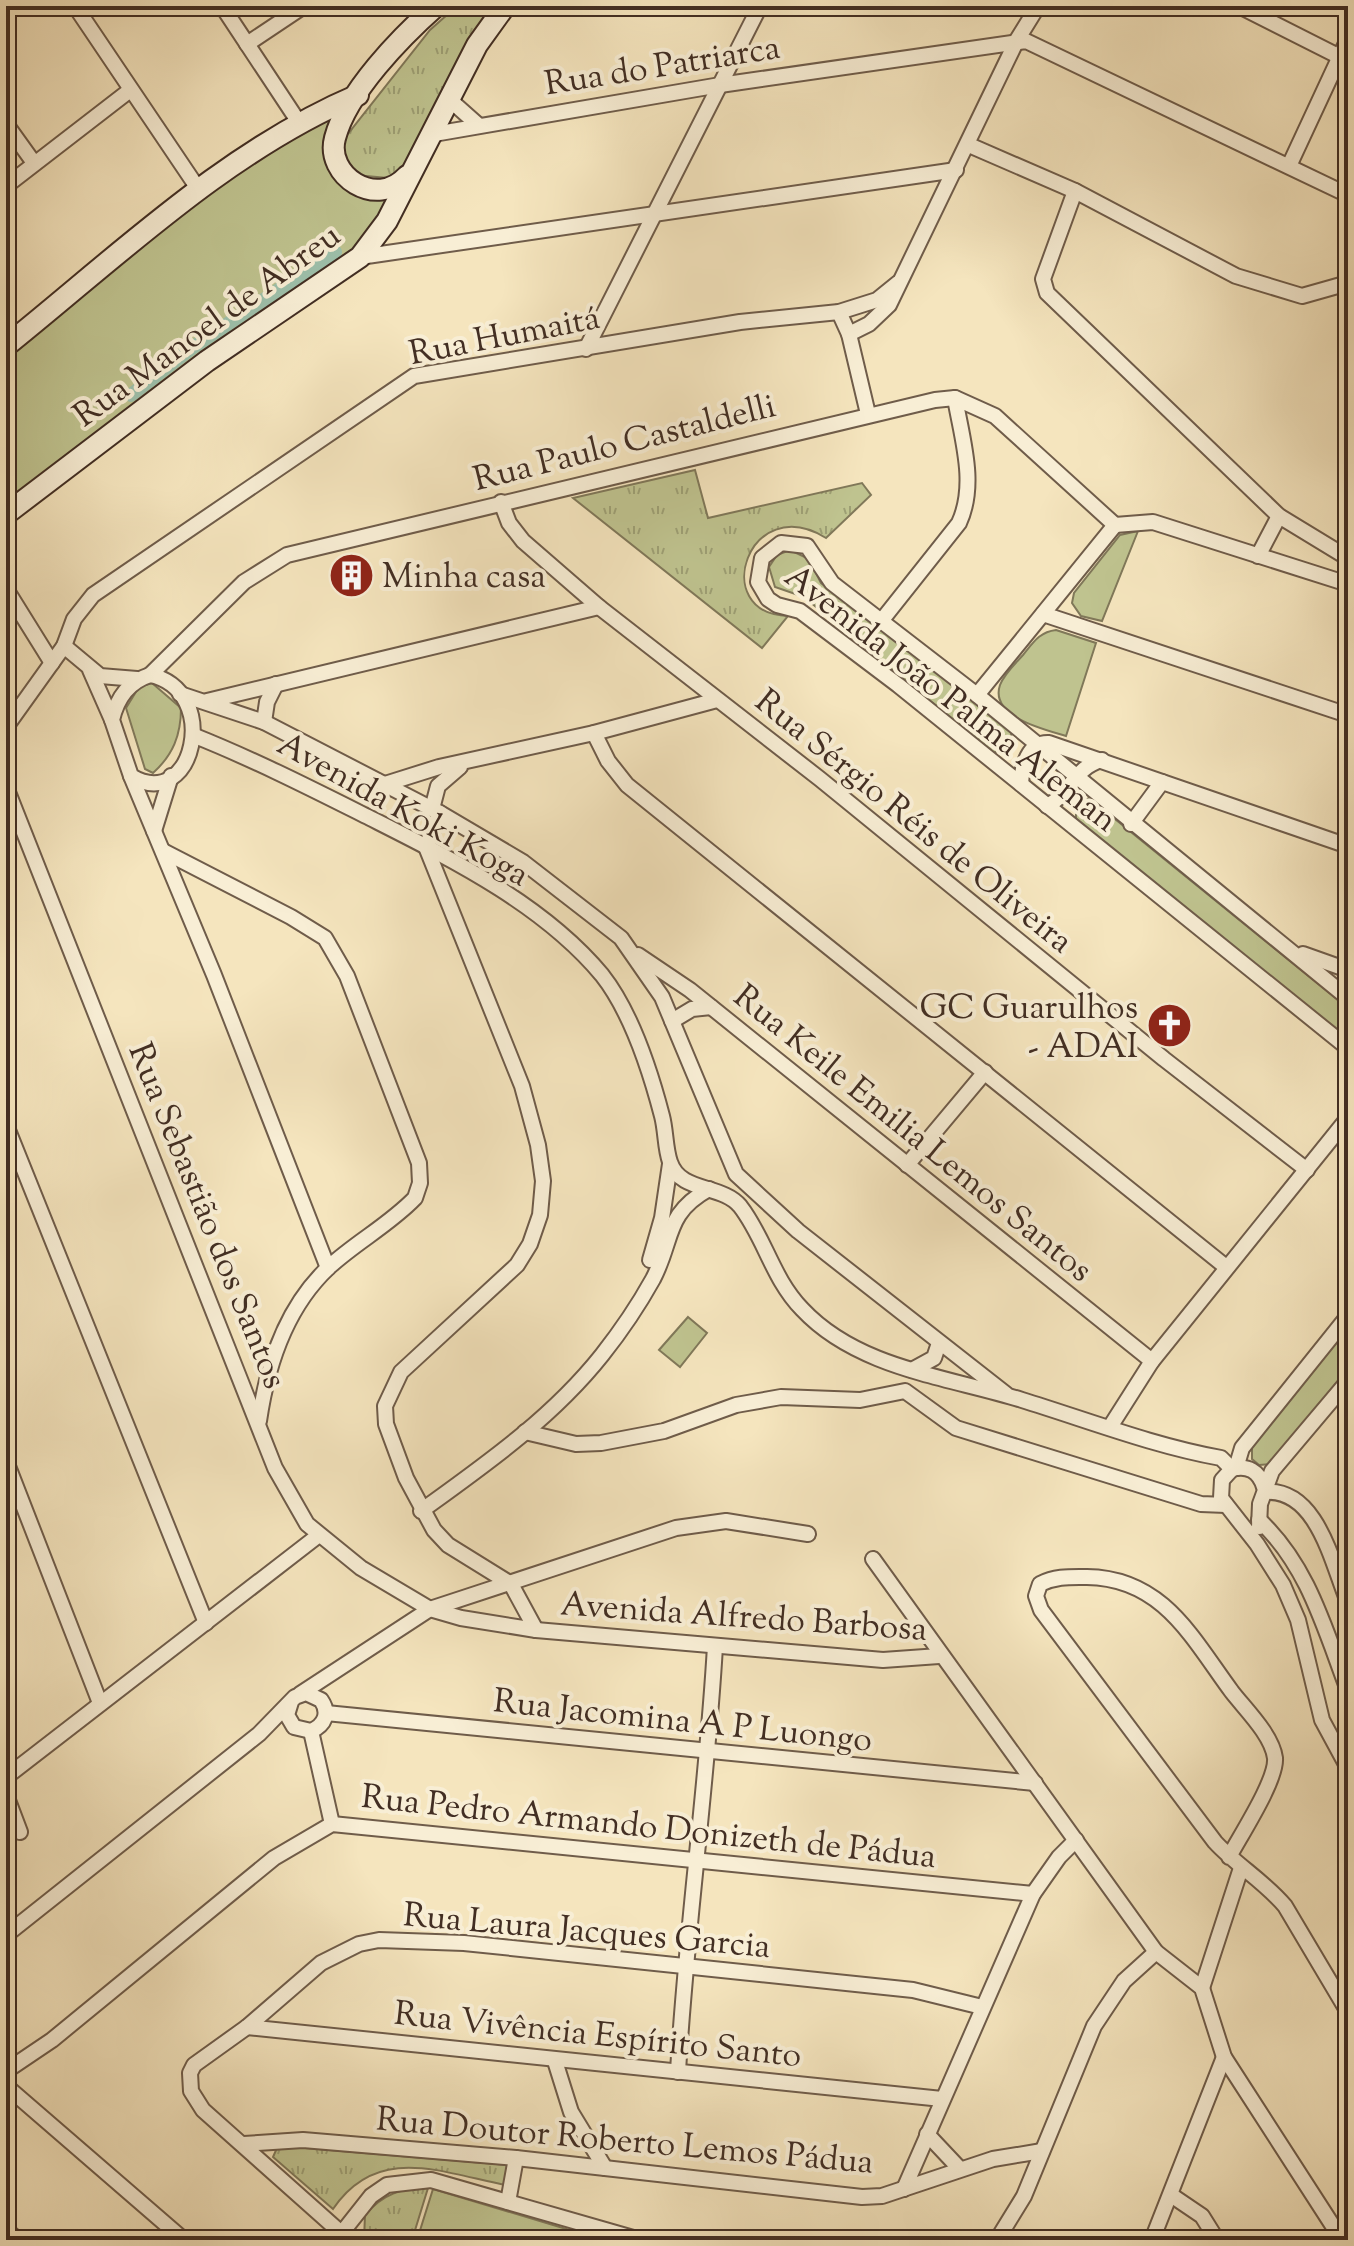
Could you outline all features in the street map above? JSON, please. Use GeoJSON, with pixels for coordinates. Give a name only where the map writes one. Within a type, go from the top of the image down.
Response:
{"type":"FeatureCollection","features":[{"type":"Feature","properties":{"kind":"main road"},"geometry":{"type":"LineString","coordinates":[[418,164],[397,187],[376,191],[343,173],[335,159],[334,142],[358,95],[395,46],[436,6]]}},
{"type":"Feature","properties":{"kind":"main road","name":"Rua Manoel de Abreu"},"geometry":{"type":"LineString","coordinates":[[6,514],[37,487],[197,368],[360,257],[387,221],[488,25],[505,6]]}},
{"type":"Feature","properties":{"kind":"main road"},"geometry":{"type":"LineString","coordinates":[[6,346],[199,190],[298,121],[358,95]]}},
{"type":"Feature","properties":{"kind":"street"},"geometry":{"type":"LineString","coordinates":[[75,6],[129,91],[199,190]]}},
{"type":"Feature","properties":{"kind":"street"},"geometry":{"type":"LineString","coordinates":[[222,6],[298,121]]}},
{"type":"Feature","properties":{"kind":"street"},"geometry":{"type":"LineString","coordinates":[[247,44],[304,6]]}},
{"type":"Feature","properties":{"kind":"street"},"geometry":{"type":"LineString","coordinates":[[586,349],[760,6]]}},
{"type":"Feature","properties":{"kind":"street"},"geometry":{"type":"LineString","coordinates":[[849,334],[882,315],[969,145],[1017,40],[1038,6]]}},
{"type":"Feature","properties":{"kind":"street"},"geometry":{"type":"LineString","coordinates":[[1239,6],[1344,59]]}},
{"type":"Feature","properties":{"kind":"street"},"geometry":{"type":"LineString","coordinates":[[1289,166],[1344,59],[1348,39]]}},
{"type":"Feature","properties":{"kind":"street","name":"Rua do Patriarca"},"geometry":{"type":"LineString","coordinates":[[434,134],[477,124],[1017,40],[1037,44],[1348,195]]}},
{"type":"Feature","properties":{"kind":"street"},"geometry":{"type":"LineString","coordinates":[[6,186],[129,91]]}},
{"type":"Feature","properties":{"kind":"street"},"geometry":{"type":"LineString","coordinates":[[450,100],[477,124]]}},
{"type":"Feature","properties":{"kind":"street"},"geometry":{"type":"LineString","coordinates":[[6,124],[34,163]]}},
{"type":"Feature","properties":{"kind":"street"},"geometry":{"type":"LineString","coordinates":[[969,145],[1075,191],[1236,276],[1302,296],[1348,283]]}},
{"type":"Feature","properties":{"kind":"street"},"geometry":{"type":"LineString","coordinates":[[360,257],[655,217],[956,170]]}},
{"type":"Feature","properties":{"kind":"street"},"geometry":{"type":"LineString","coordinates":[[1075,191],[1043,279],[1047,293],[1279,516],[1348,558]]}},
{"type":"Feature","properties":{"kind":"street","name":"Rua Humaitá"},"geometry":{"type":"LineString","coordinates":[[6,727],[64,646],[74,619],[93,595],[414,376],[740,322],[839,312],[877,300],[898,283]]}},
{"type":"Feature","properties":{"kind":"street"},"geometry":{"type":"LineString","coordinates":[[839,312],[849,334],[868,414]]}},
{"type":"Feature","properties":{"kind":"street"},"geometry":{"type":"LineString","coordinates":[[955,398],[995,416],[1115,525]]}},
{"type":"Feature","properties":{"kind":"street"},"geometry":{"type":"LineString","coordinates":[[882,620],[959,523],[968,505],[969,484],[955,398]]}},
{"type":"Feature","properties":{"kind":"street","name":"Rua Paulo Castaldelli"},"geometry":{"type":"LineString","coordinates":[[144,677],[244,582],[267,565],[339,541],[868,414],[955,398]]}},
{"type":"Feature","properties":{"kind":"street","name":"Rua Sérgio Réis de Oliveira"},"geometry":{"type":"LineString","coordinates":[[501,502],[509,523],[523,541],[599,607],[1307,1170]]}},
{"type":"Feature","properties":{"kind":"street"},"geometry":{"type":"LineString","coordinates":[[1258,556],[1279,516]]}},
{"type":"Feature","properties":{"kind":"street"},"geometry":{"type":"LineString","coordinates":[[977,695],[1115,525],[1153,522],[1348,584]]}},
{"type":"Feature","properties":{"kind":"street","name":"Avenida João Palma Aleman"},"geometry":{"type":"LineString","coordinates":[[1348,998],[1293,950],[1131,824],[977,695],[832,583],[807,546],[781,543],[762,558],[758,582],[768,599],[777,605],[800,611],[1021,784],[1348,1048]]}},
{"type":"Feature","properties":{"kind":"street"},"geometry":{"type":"LineString","coordinates":[[6,589],[52,663]]}},
{"type":"Feature","properties":{"kind":"street"},"geometry":{"type":"LineString","coordinates":[[206,701],[599,607]]}},
{"type":"Feature","properties":{"kind":"street"},"geometry":{"type":"LineString","coordinates":[[1043,614],[1348,715]]}},
{"type":"Feature","properties":{"kind":"street"},"geometry":{"type":"LineString","coordinates":[[64,646],[106,678],[164,678],[180,694],[191,717],[195,736],[193,750],[171,776],[161,782],[148,783],[131,776]]}},
{"type":"Feature","properties":{"kind":"street"},"geometry":{"type":"LineString","coordinates":[[89,666],[328,1268]]}},
{"type":"Feature","properties":{"kind":"street"},"geometry":{"type":"LineString","coordinates":[[112,720],[119,698],[144,677]]}},
{"type":"Feature","properties":{"kind":"street"},"geometry":{"type":"LineString","coordinates":[[264,722],[267,702],[276,684]]}},
{"type":"Feature","properties":{"kind":"street","name":"Avenida Koki Koga"},"geometry":{"type":"LineString","coordinates":[[180,694],[264,722],[385,784],[523,862],[564,891],[635,953],[662,997],[736,1174],[798,1231],[1008,1396]]}},
{"type":"Feature","properties":{"kind":"street"},"geometry":{"type":"LineString","coordinates":[[385,784],[717,700]]}},
{"type":"Feature","properties":{"kind":"street"},"geometry":{"type":"LineString","coordinates":[[594,733],[608,761],[627,785],[1226,1267]]}},
{"type":"Feature","properties":{"kind":"street","name":"Avenida Koki Koga"},"geometry":{"type":"LineString","coordinates":[[195,736],[260,762],[426,847],[518,903],[567,940],[603,976],[640,1049],[661,1113],[670,1164],[651,1273]]}},
{"type":"Feature","properties":{"kind":"street"},"geometry":{"type":"LineString","coordinates":[[1021,784],[1024,762],[1036,745],[1049,743],[1348,846]]}},
{"type":"Feature","properties":{"kind":"street"},"geometry":{"type":"LineString","coordinates":[[1047,806],[1067,791],[1074,777],[1090,764],[1103,760]]}},
{"type":"Feature","properties":{"kind":"street"},"geometry":{"type":"LineString","coordinates":[[471,762],[447,775],[438,786],[436,811],[426,847],[522,1086],[538,1145],[543,1181],[540,1215],[530,1244],[517,1265],[401,1372],[390,1389],[385,1406],[386,1424],[421,1511],[448,1545],[511,1584],[536,1630]]}},
{"type":"Feature","properties":{"kind":"street"},"geometry":{"type":"LineString","coordinates":[[154,831],[171,776]]}},
{"type":"Feature","properties":{"kind":"street"},"geometry":{"type":"LineString","coordinates":[[1131,824],[1162,782]]}},
{"type":"Feature","properties":{"kind":"street","name":"Rua Sebastião dos Santos"},"geometry":{"type":"LineString","coordinates":[[6,787],[291,1500],[319,1535],[361,1568],[430,1609]]}},
{"type":"Feature","properties":{"kind":"street"},"geometry":{"type":"LineString","coordinates":[[163,851],[325,938],[347,976],[419,1163],[420,1183],[415,1198],[402,1212],[328,1268],[284,1330],[265,1381],[259,1421]]}},
{"type":"Feature","properties":{"kind":"street"},"geometry":{"type":"LineString","coordinates":[[1293,950],[1348,970]]}},
{"type":"Feature","properties":{"kind":"street","name":"Rua Keile Emilia Lemos Santos"},"geometry":{"type":"LineString","coordinates":[[635,953],[664,970],[711,1007],[1152,1361]]}},
{"type":"Feature","properties":{"kind":"street"},"geometry":{"type":"LineString","coordinates":[[672,1021],[692,1009],[711,1007]]}},
{"type":"Feature","properties":{"kind":"street"},"geometry":{"type":"LineString","coordinates":[[907,1165],[985,1072]]}},
{"type":"Feature","properties":{"kind":"street"},"geometry":{"type":"LineString","coordinates":[[1110,1427],[1152,1361],[1348,1118]]}},
{"type":"Feature","properties":{"kind":"street"},"geometry":{"type":"LineString","coordinates":[[6,1125],[206,1623]]}},
{"type":"Feature","properties":{"kind":"street"},"geometry":{"type":"LineString","coordinates":[[670,1164],[691,1184],[717,1190],[740,1206],[783,1287],[804,1312],[845,1341],[909,1369],[1204,1455],[1230,1472],[1254,1471],[1263,1494]]}},
{"type":"Feature","properties":{"kind":"street"},"geometry":{"type":"LineString","coordinates":[[421,1511],[525,1432],[566,1396],[600,1358],[645,1292],[677,1213],[717,1190],[736,1174]]}},
{"type":"Feature","properties":{"kind":"street"},"geometry":{"type":"LineString","coordinates":[[1348,1316],[1242,1448],[1220,1489],[1283,1585],[1298,1620],[1322,1720],[1348,1768]]}},
{"type":"Feature","properties":{"kind":"street"},"geometry":{"type":"LineString","coordinates":[[909,1369],[934,1358],[939,1343]]}},
{"type":"Feature","properties":{"kind":"street"},"geometry":{"type":"LineString","coordinates":[[905,1391],[909,1369]]}},
{"type":"Feature","properties":{"kind":"street"},"geometry":{"type":"LineString","coordinates":[[1257,1544],[1263,1494],[1272,1471],[1348,1381]]}},
{"type":"Feature","properties":{"kind":"street"},"geometry":{"type":"LineString","coordinates":[[525,1432],[576,1444],[601,1443],[664,1431],[736,1405],[781,1397],[860,1400],[905,1391],[956,1428],[1201,1504],[1248,1512],[1263,1494],[1286,1493],[1306,1510],[1320,1533],[1348,1602]]}},
{"type":"Feature","properties":{"kind":"street"},"geometry":{"type":"LineString","coordinates":[[6,1461],[100,1703]]}},
{"type":"Feature","properties":{"kind":"street"},"geometry":{"type":"LineString","coordinates":[[1259,1520],[1276,1535],[1302,1573],[1348,1690]]}},
{"type":"Feature","properties":{"kind":"street"},"geometry":{"type":"LineString","coordinates":[[6,1935],[259,1734],[295,1698],[430,1609],[701,1522],[752,1523],[808,1534]]}},
{"type":"Feature","properties":{"kind":"street"},"geometry":{"type":"LineString","coordinates":[[6,1777],[319,1535]]}},
{"type":"Feature","properties":{"kind":"street"},"geometry":{"type":"LineString","coordinates":[[873,1559],[939,1656]]}},
{"type":"Feature","properties":{"kind":"street"},"geometry":{"type":"LineString","coordinates":[[1229,1857],[1271,1776],[1275,1759],[1268,1741],[1179,1621],[1155,1596],[1133,1584],[1106,1577],[1062,1576],[1040,1584],[1036,1596],[1041,1610],[1229,1857],[1273,1892],[1285,1906],[1348,2012]]}},
{"type":"Feature","properties":{"kind":"street","name":"Avenida Alfredo Barbosa"},"geometry":{"type":"LineString","coordinates":[[430,1609],[461,1618],[536,1630],[883,1660],[939,1656],[1156,1952],[1202,1988]]}},
{"type":"Feature","properties":{"kind":"street"},"geometry":{"type":"LineString","coordinates":[[678,2072],[684,1967],[699,1860],[715,1646]]}},
{"type":"Feature","properties":{"kind":"street"},"geometry":{"type":"LineString","coordinates":[[259,1734],[294,1727],[311,1731],[322,1725],[325,1708],[341,1670]]}},
{"type":"Feature","properties":{"kind":"street"},"geometry":{"type":"LineString","coordinates":[[295,1698],[311,1694],[325,1708]]}},
{"type":"Feature","properties":{"kind":"street"},"geometry":{"type":"LineString","coordinates":[[294,1727],[287,1715],[295,1698]]}},
{"type":"Feature","properties":{"kind":"street","name":"Rua Jacomina A P Luongo"},"geometry":{"type":"LineString","coordinates":[[325,1708],[708,1752],[1035,1783]]}},
{"type":"Feature","properties":{"kind":"street"},"geometry":{"type":"LineString","coordinates":[[311,1731],[332,1824]]}},
{"type":"Feature","properties":{"kind":"street"},"geometry":{"type":"LineString","coordinates":[[6,1795],[20,1832]]}},
{"type":"Feature","properties":{"kind":"street","name":"Rua Pedro Armando Donizeth de Pádua"},"geometry":{"type":"LineString","coordinates":[[6,2071],[52,2040],[274,1858],[332,1824],[1033,1894]]}},
{"type":"Feature","properties":{"kind":"street"},"geometry":{"type":"LineString","coordinates":[[904,2189],[1033,1894],[1059,1857],[1076,1840]]}},
{"type":"Feature","properties":{"kind":"street"},"geometry":{"type":"LineString","coordinates":[[1241,1868],[1202,1988],[1224,2057],[1342,2240]]}},
{"type":"Feature","properties":{"kind":"street","name":"Rua Laura Jacques Garcia"},"geometry":{"type":"LineString","coordinates":[[244,2144],[203,2110],[190,2081],[190,2073],[201,2058],[247,2027],[321,1963],[359,1944],[379,1940],[464,1943],[913,1990],[982,2007]]}},
{"type":"Feature","properties":{"kind":"street"},"geometry":{"type":"LineString","coordinates":[[997,2240],[1024,2196],[1108,2001],[1156,1952]]}},
{"type":"Feature","properties":{"kind":"street","name":"Rua Vivência Espírito Santo"},"geometry":{"type":"LineString","coordinates":[[247,2027],[942,2099]]}},
{"type":"Feature","properties":{"kind":"street"},"geometry":{"type":"LineString","coordinates":[[1152,2240],[1224,2057]]}},
{"type":"Feature","properties":{"kind":"street"},"geometry":{"type":"LineString","coordinates":[[555,2061],[571,2112],[605,2168]]}},
{"type":"Feature","properties":{"kind":"street"},"geometry":{"type":"LineString","coordinates":[[6,2086],[184,2240]]}},
{"type":"Feature","properties":{"kind":"street"},"geometry":{"type":"LineString","coordinates":[[927,2134],[959,2168]]}},
{"type":"Feature","properties":{"kind":"street","name":"Rua Doutor Roberto Lemos Pádua"},"geometry":{"type":"LineString","coordinates":[[244,2144],[303,2140],[516,2158],[862,2197],[904,2189],[959,2168],[1017,2153],[1042,2151]]}},
{"type":"Feature","properties":{"kind":"street"},"geometry":{"type":"LineString","coordinates":[[244,2144],[344,2234],[371,2196],[387,2185],[431,2180],[640,2240]]}},
{"type":"Feature","properties":{"kind":"street"},"geometry":{"type":"LineString","coordinates":[[508,2202],[516,2158]]}},
{"type":"Feature","properties":{"kind":"street"},"geometry":{"type":"LineString","coordinates":[[1171,2195],[1202,2216],[1217,2240]]}},
{"type":"Feature","properties":{"kind":"street"},"geometry":{"type":"LineString","coordinates":[[6,2230],[18,2240]]}},
{"type":"Feature","properties":{"kind":"green space"},"geometry":{"type":"Polygon","coordinates":[[[457,6],[493,6],[405,167],[388,178],[355,175],[342,157],[344,139],[430,30],[457,6]]]}},
{"type":"Feature","properties":{"kind":"green space"},"geometry":{"type":"Polygon","coordinates":[[[331,116],[356,188],[386,199],[382,214],[363,243],[6,503],[6,360],[208,191],[331,116]]]}},
{"type":"Feature","properties":{"kind":"green space"},"geometry":{"type":"Polygon","coordinates":[[[695,470],[708,518],[862,483],[871,495],[826,538],[799,527],[776,530],[759,541],[748,558],[744,578],[749,596],[763,610],[788,616],[762,648],[573,498],[695,470]]]}},
{"type":"Feature","properties":{"kind":"green space"},"geometry":{"type":"Polygon","coordinates":[[[1138,531],[1102,621],[1081,616],[1072,603],[1074,593],[1120,535],[1138,531]]]}},
{"type":"Feature","properties":{"kind":"green space"},"geometry":{"type":"Polygon","coordinates":[[[790,550],[809,559],[821,583],[1012,730],[1009,747],[993,753],[804,597],[775,587],[769,567],[777,555],[790,550]]]}},
{"type":"Feature","properties":{"kind":"green space"},"geometry":{"type":"Polygon","coordinates":[[[1056,630],[1096,643],[1066,736],[1021,720],[1003,706],[999,696],[1000,685],[1010,669],[1037,639],[1056,630]]]}},
{"type":"Feature","properties":{"kind":"green space"},"geometry":{"type":"Polygon","coordinates":[[[152,683],[181,708],[174,744],[153,773],[145,769],[126,708],[139,687],[152,683]]]}},
{"type":"Feature","properties":{"kind":"green space"},"geometry":{"type":"Polygon","coordinates":[[[1089,798],[1348,1008],[1348,1040],[1076,820],[1076,805],[1089,798]]]}},
{"type":"Feature","properties":{"kind":"green space"},"geometry":{"type":"Polygon","coordinates":[[[688,1317],[707,1333],[680,1367],[659,1350],[688,1317]]]}},
{"type":"Feature","properties":{"kind":"green space"},"geometry":{"type":"Polygon","coordinates":[[[1348,1323],[1348,1368],[1272,1464],[1259,1465],[1252,1459],[1252,1445],[1348,1323]]]}},
{"type":"Feature","properties":{"kind":"green space"},"geometry":{"type":"Polygon","coordinates":[[[277,2148],[508,2165],[505,2185],[434,2170],[390,2169],[369,2176],[350,2189],[333,2209],[273,2157],[277,2148]]]}},
{"type":"Feature","properties":{"kind":"green space"},"geometry":{"type":"Polygon","coordinates":[[[428,2188],[412,2240],[364,2240],[365,2215],[379,2202],[401,2191],[428,2188]]]}},
{"type":"Feature","properties":{"kind":"green space"},"geometry":{"type":"Polygon","coordinates":[[[433,2189],[603,2240],[417,2240],[433,2189]]]}},
{"type":"Feature","properties":{"kind":"waterway"},"geometry":{"type":"LineString","coordinates":[[131,395],[192,348],[335,252]]}},
{"type":"Feature","properties":{"kind":"place","name":"Minha casa"},"geometry":{"type":"Point","coordinates":[351,575]}},
{"type":"Feature","properties":{"kind":"place","name":"GC Guarulhos - ADAI"},"geometry":{"type":"Point","coordinates":[1169,1026]}}]}
